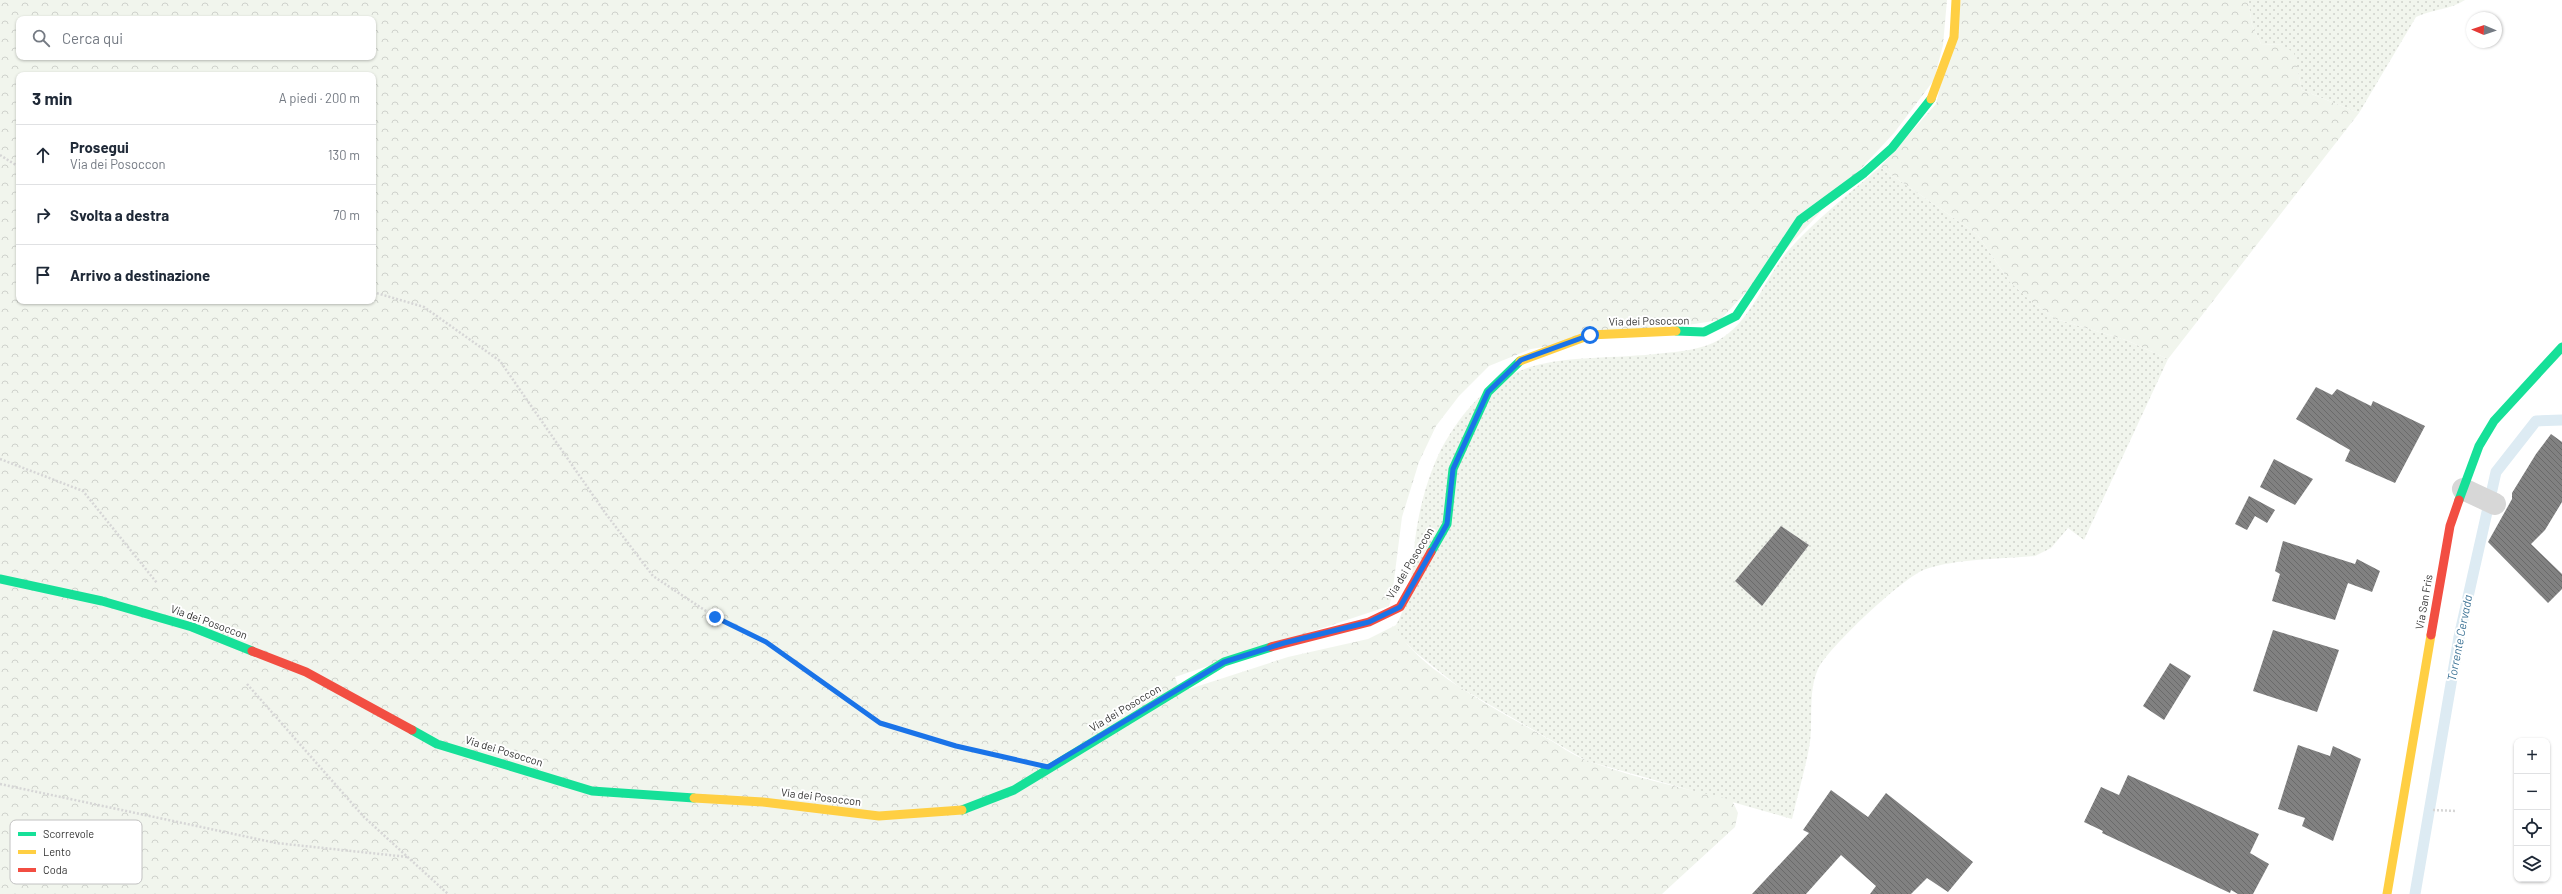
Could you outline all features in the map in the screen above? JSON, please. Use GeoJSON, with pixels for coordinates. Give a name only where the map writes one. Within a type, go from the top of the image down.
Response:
{"type":"FeatureCollection","features":[{"type":"Feature","properties":{"kind":"street","name":"Via dei Posoccon"},"geometry":{"type":"LineString","coordinates":[[0,579],[102,601],[192,627],[306,672],[437,744],[592,790],[763,802],[879,816],[957,812],[1014,790],[1048,767],[1224,662],[1284,643],[1369,622],[1400,607],[1447,524],[1453,469],[1488,392],[1521,360],[1590,335],[1650,332],[1704,332],[1736,316],[1800,220],[1864,173],[1892,148],[1933,96],[1954,37],[1956,0]]}},
{"type":"Feature","properties":{"kind":"street","name":"Via San Fris"},"geometry":{"type":"LineString","coordinates":[[2387,894],[2450,526],[2465,490],[2479,446],[2494,421],[2562,348]]}},
{"type":"Feature","properties":{"kind":"street"},"geometry":{"type":"LineString","coordinates":[[2465,490],[2495,504]]}},
{"type":"Feature","properties":{"kind":"path"},"geometry":{"type":"LineString","coordinates":[[0,155],[16,165]]}},
{"type":"Feature","properties":{"kind":"path"},"geometry":{"type":"LineString","coordinates":[[376,293],[424,307],[500,361],[606,514],[653,576],[715,617],[766,642],[880,723],[956,746],[1048,767]]}},
{"type":"Feature","properties":{"kind":"path"},"geometry":{"type":"LineString","coordinates":[[0,459],[83,491],[162,590]]}},
{"type":"Feature","properties":{"kind":"path"},"geometry":{"type":"LineString","coordinates":[[244,681],[254,689],[364,817],[448,894]]}},
{"type":"Feature","properties":{"kind":"path"},"geometry":{"type":"LineString","coordinates":[[0,784],[276,844],[409,858]]}},
{"type":"Feature","properties":{"kind":"green space"},"geometry":{"type":"Polygon","coordinates":[[[0,0],[1947,0],[1943,45],[1934,80],[1894,133],[1720,320],[1531,349],[1489,366],[1459,396],[1436,426],[1419,462],[1402,517],[1392,596],[1389,606],[1175,677],[1180,692],[1288,657],[1368,639],[1396,625],[1404,640],[1419,656],[1460,688],[1577,756],[1624,773],[1732,800],[1738,813],[1735,827],[1662,894],[0,894],[0,0]]]}},
{"type":"Feature","properties":{"kind":"green space"},"geometry":{"type":"Polygon","coordinates":[[[1961,0],[2248,0],[2252,25],[2261,44],[2283,45],[2294,53],[2302,90],[2359,113],[2168,359],[2126,340],[2056,319],[2034,304],[2010,282],[1977,234],[1880,167],[1936,104],[1961,0]]]}},
{"type":"Feature","properties":{"kind":"green space"},"geometry":{"type":"Polygon","coordinates":[[[2248,0],[2465,0],[2453,6],[2428,12],[2416,17],[2359,113],[2302,90],[2298,72],[2283,45],[2261,44],[2252,25],[2248,0]]]}},
{"type":"Feature","properties":{"kind":"green space"},"geometry":{"type":"Polygon","coordinates":[[[1880,167],[1977,234],[2010,282],[2034,304],[2056,319],[2126,340],[2168,359],[2084,540],[2068,528],[2051,548],[2035,556],[1965,561],[1926,569],[1915,574],[1885,598],[1851,630],[1825,659],[1818,669],[1815,678],[1812,696],[1810,742],[1792,819],[1587,761],[1459,687],[1415,652],[1399,636],[1396,625],[1402,613],[1412,574],[1420,510],[1426,487],[1444,443],[1471,406],[1493,386],[1516,372],[1540,364],[1566,360],[1677,352],[1699,348],[1726,336],[1746,315],[1778,264],[1797,241],[1880,167]],[[1781,526],[1735,581],[1762,606],[1809,545],[1781,526]]]}},
{"type":"Feature","properties":{"kind":"building"},"geometry":{"type":"Polygon","coordinates":[[[2316,387],[2332,395],[2337,389],[2371,406],[2373,401],[2425,426],[2395,483],[2345,461],[2350,450],[2296,419],[2316,387]]]}},
{"type":"Feature","properties":{"kind":"building"},"geometry":{"type":"Polygon","coordinates":[[[2551,434],[2562,442],[2562,502],[2545,530],[2531,544],[2562,574],[2562,589],[2548,603],[2488,542],[2512,499],[2512,493],[2536,454],[2551,434]]]}},
{"type":"Feature","properties":{"kind":"building"},"geometry":{"type":"Polygon","coordinates":[[[2274,459],[2313,479],[2295,505],[2260,487],[2274,459]]]}},
{"type":"Feature","properties":{"kind":"building"},"geometry":{"type":"Polygon","coordinates":[[[2249,496],[2275,510],[2267,523],[2255,516],[2247,530],[2235,524],[2249,496]]]}},
{"type":"Feature","properties":{"kind":"building"},"geometry":{"type":"Polygon","coordinates":[[[1781,526],[1809,545],[1762,606],[1735,581],[1781,526]]]}},
{"type":"Feature","properties":{"kind":"building"},"geometry":{"type":"Polygon","coordinates":[[[2283,541],[2355,564],[2357,559],[2380,571],[2372,592],[2348,583],[2335,620],[2272,601],[2280,574],[2275,571],[2283,541]]]}},
{"type":"Feature","properties":{"kind":"building"},"geometry":{"type":"Polygon","coordinates":[[[2273,630],[2339,650],[2317,712],[2253,691],[2273,630]]]}},
{"type":"Feature","properties":{"kind":"building"},"geometry":{"type":"Polygon","coordinates":[[[2170,663],[2191,676],[2164,720],[2143,706],[2170,663]]]}},
{"type":"Feature","properties":{"kind":"building"},"geometry":{"type":"Polygon","coordinates":[[[2298,745],[2330,756],[2333,746],[2361,759],[2333,841],[2302,826],[2305,818],[2278,809],[2298,745]]]}},
{"type":"Feature","properties":{"kind":"building"},"geometry":{"type":"Polygon","coordinates":[[[2128,775],[2259,834],[2250,853],[2269,864],[2253,894],[2238,894],[2231,890],[2230,893],[2102,833],[2103,831],[2084,822],[2101,787],[2119,795],[2128,775]]]}},
{"type":"Feature","properties":{"kind":"building"},"geometry":{"type":"Polygon","coordinates":[[[1831,790],[1868,817],[1886,793],[1973,862],[1948,892],[1927,878],[1911,894],[1870,894],[1876,886],[1841,855],[1806,894],[1752,894],[1809,833],[1803,830],[1831,790]]]}},
{"type":"Feature","properties":{"kind":"waterway","name":"Torrente Cervada"},"geometry":{"type":"LineString","coordinates":[[2415,894],[2459,637],[2496,472],[2536,421],[2562,420]]}},
{"type":"Feature","properties":{"kind":"traffic: fast"},"geometry":{"type":"LineString","coordinates":[[1676,331],[1704,332],[1736,316],[1800,220],[1864,173],[1892,148],[1931,99]]}},
{"type":"Feature","properties":{"kind":"traffic: fast"},"geometry":{"type":"LineString","coordinates":[[2459,500],[2479,446],[2494,421],[2562,347]]}},
{"type":"Feature","properties":{"kind":"traffic: fast"},"geometry":{"type":"LineString","coordinates":[[1431,552],[1447,524],[1453,469],[1488,392],[1520,361]]}},
{"type":"Feature","properties":{"kind":"traffic: fast"},"geometry":{"type":"LineString","coordinates":[[0,579],[102,601],[192,627],[252,651]]}},
{"type":"Feature","properties":{"kind":"traffic: fast"},"geometry":{"type":"LineString","coordinates":[[962,810],[1014,790],[1224,662],[1271,647]]}},
{"type":"Feature","properties":{"kind":"traffic: fast"},"geometry":{"type":"LineString","coordinates":[[412,730],[437,744],[592,791],[694,798]]}},
{"type":"Feature","properties":{"kind":"traffic: slow"},"geometry":{"type":"LineString","coordinates":[[1931,99],[1954,37],[1956,0]]}},
{"type":"Feature","properties":{"kind":"traffic: slow"},"geometry":{"type":"LineString","coordinates":[[1520,361],[1590,335],[1676,331]]}},
{"type":"Feature","properties":{"kind":"traffic: slow"},"geometry":{"type":"LineString","coordinates":[[2387,894],[2431,635]]}},
{"type":"Feature","properties":{"kind":"traffic: slow"},"geometry":{"type":"LineString","coordinates":[[694,798],[763,802],[879,816],[962,810]]}},
{"type":"Feature","properties":{"kind":"traffic: jam"},"geometry":{"type":"LineString","coordinates":[[2431,635],[2450,526],[2459,500]]}},
{"type":"Feature","properties":{"kind":"traffic: jam"},"geometry":{"type":"LineString","coordinates":[[1271,647],[1369,622],[1400,607],[1431,552]]}},
{"type":"Feature","properties":{"kind":"traffic: jam"},"geometry":{"type":"LineString","coordinates":[[252,651],[306,672],[412,730]]}},
{"type":"Feature","properties":{"kind":"route"},"geometry":{"type":"LineString","coordinates":[[715,617],[766,642],[811,676],[880,723],[956,746],[1048,767],[1224,662],[1284,643],[1369,622],[1400,607],[1447,524],[1453,469],[1488,392],[1521,360],[1590,335]]}}]}
